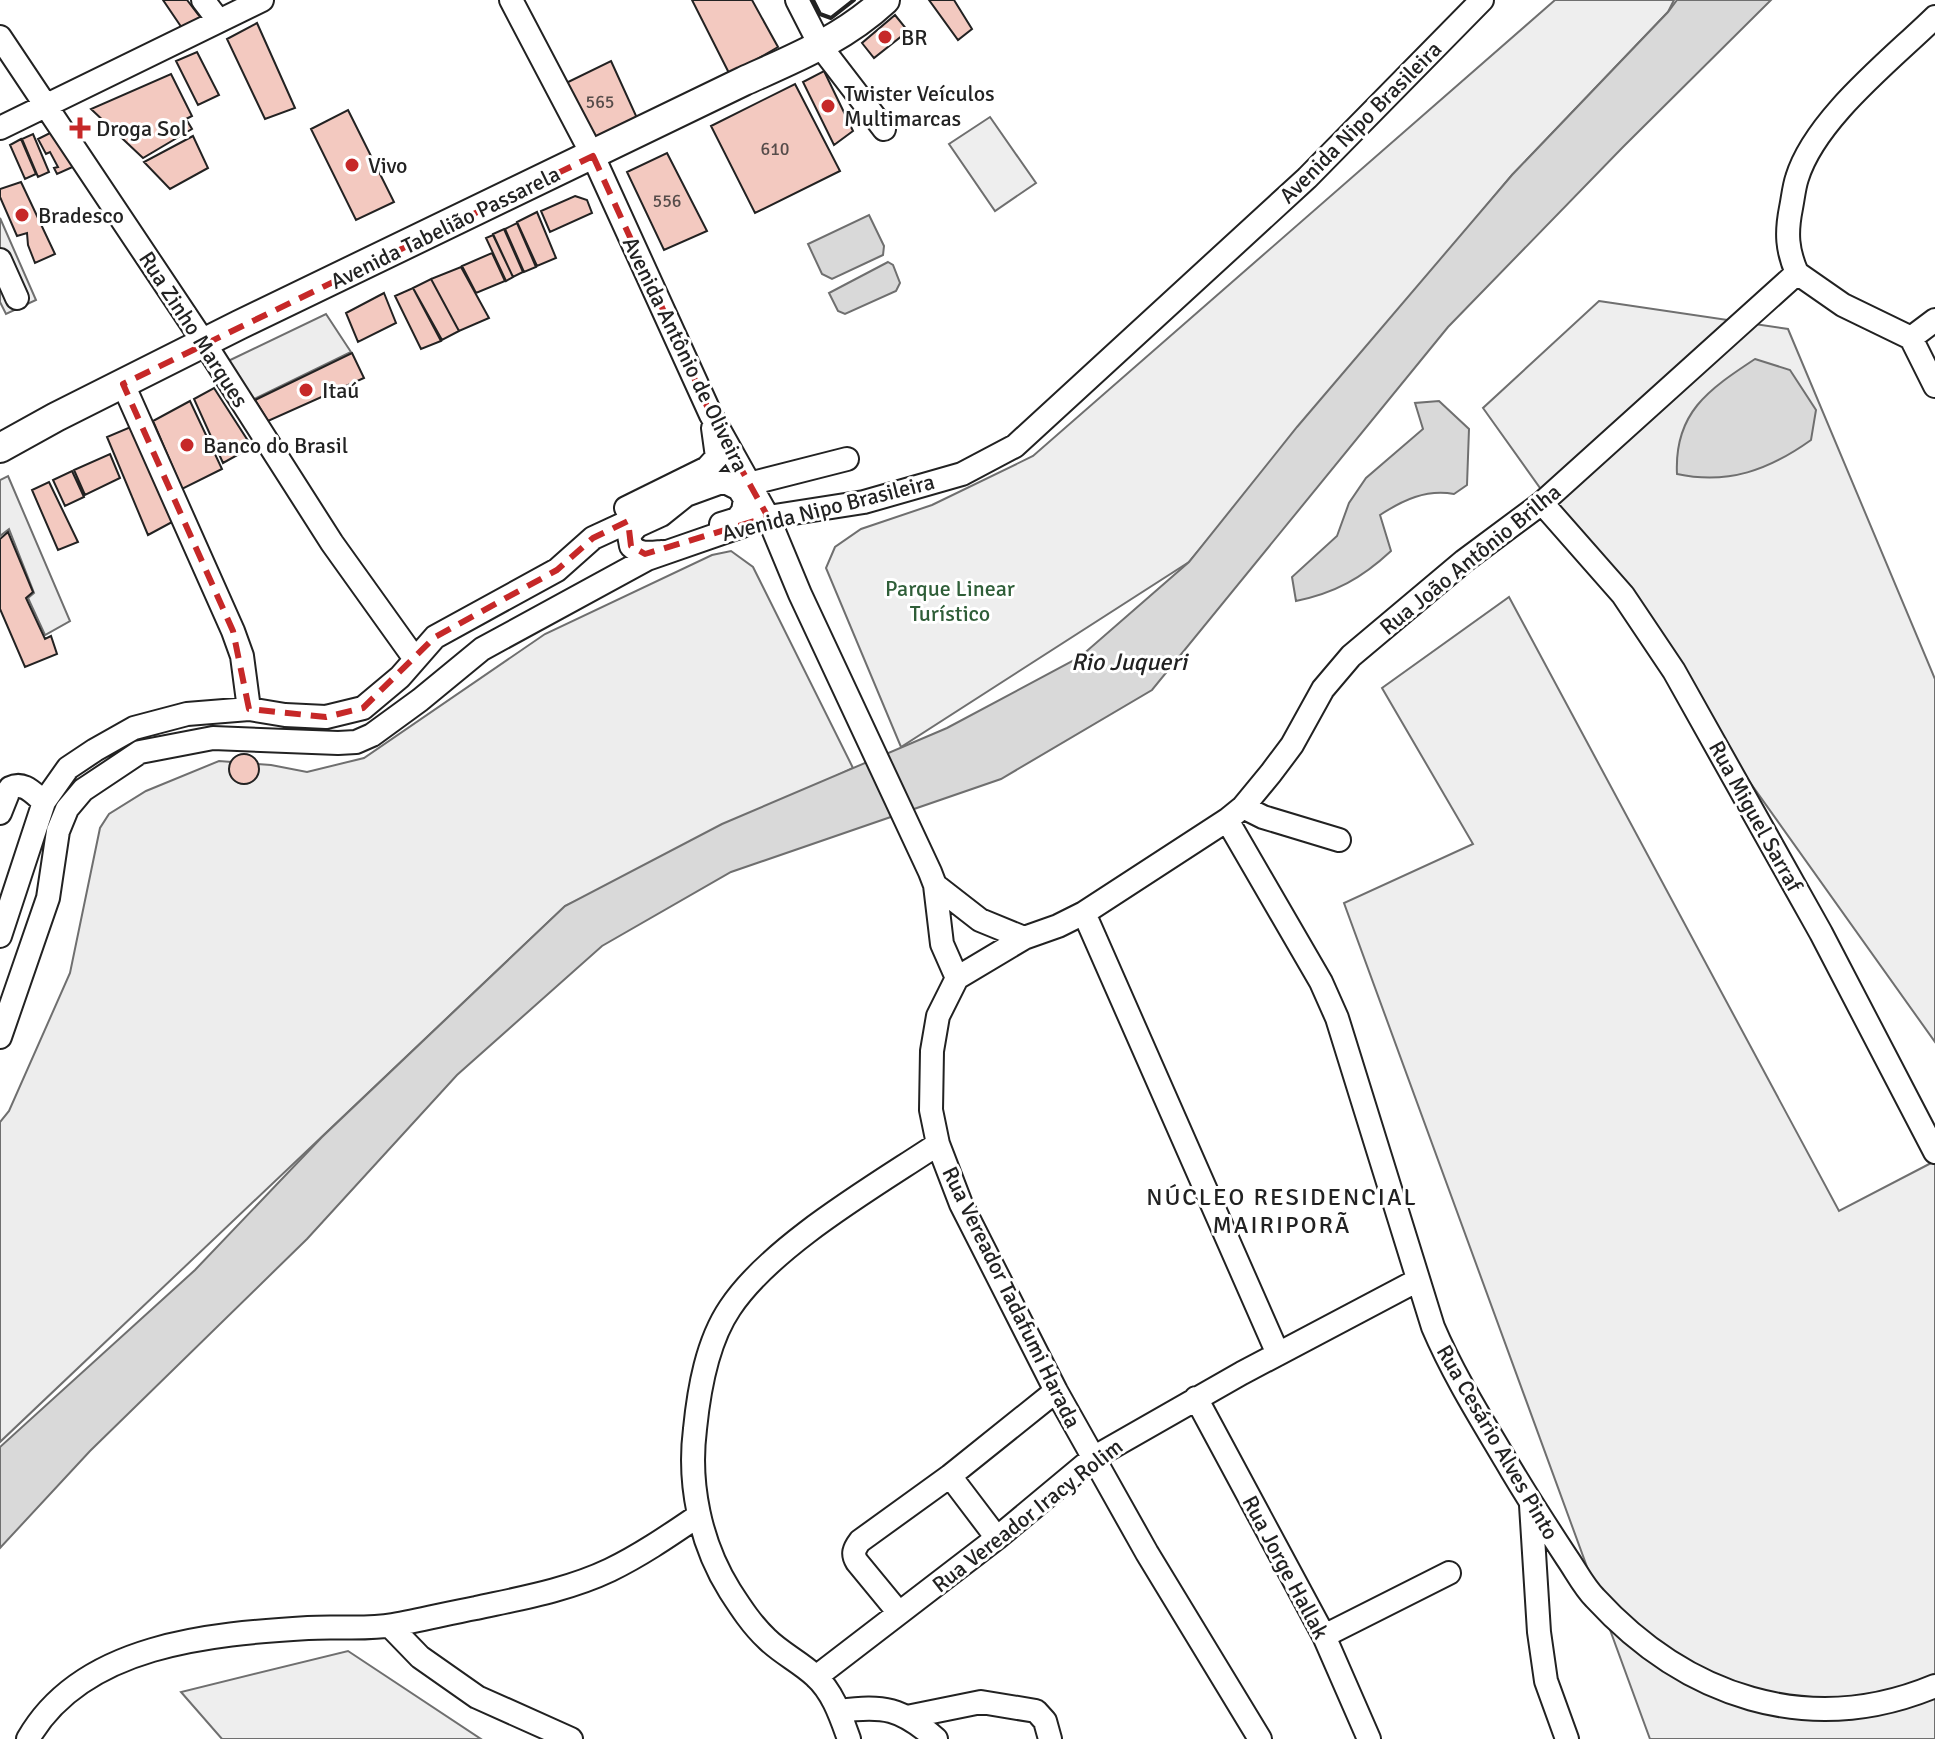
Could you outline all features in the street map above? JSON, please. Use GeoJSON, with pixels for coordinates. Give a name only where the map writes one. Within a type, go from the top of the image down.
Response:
{"type":"FeatureCollection","features":[{"type":"Feature","properties":{"kind":"main road","name":"Avenida Tabelião Passarela"},"geometry":{"type":"LineString","coordinates":[[0,448],[123,384],[744,81],[821,47],[862,21],[885,0]]}},
{"type":"Feature","properties":{"kind":"street"},"geometry":{"type":"LineString","coordinates":[[203,0],[219,21]]}},
{"type":"Feature","properties":{"kind":"street"},"geometry":{"type":"LineString","coordinates":[[0,128],[262,0]]}},
{"type":"Feature","properties":{"kind":"street","name":"Avenida Antônio de Oliveira"},"geometry":{"type":"LineString","coordinates":[[511,0],[593,156],[711,415],[768,517],[800,594],[933,878],[942,944],[957,978]]}},
{"type":"Feature","properties":{"kind":"street"},"geometry":{"type":"LineString","coordinates":[[797,0],[821,47],[884,129]]}},
{"type":"Feature","properties":{"kind":"street","name":"Avenida Nipo Brasileira"},"geometry":{"type":"LineString","coordinates":[[0,1037],[48,898],[58,831],[67,809],[83,790],[140,752],[213,738],[356,742],[372,735],[410,708],[482,649],[647,559],[768,517],[864,502],[962,474],[1015,446],[1307,178],[1482,0]]}},
{"type":"Feature","properties":{"kind":"street"},"geometry":{"type":"LineString","coordinates":[[1935,17],[1841,108],[1808,152],[1797,177],[1790,215],[1788,252],[1797,273],[1843,305],[1911,338],[1935,386]]}},
{"type":"Feature","properties":{"kind":"street","name":"Rua Zinho Marques"},"geometry":{"type":"LineString","coordinates":[[0,37],[205,344],[332,543],[415,659]]}},
{"type":"Feature","properties":{"kind":"street"},"geometry":{"type":"LineString","coordinates":[[0,260],[17,298]]}},
{"type":"Feature","properties":{"kind":"street","name":"Rua João Antônio Brilha"},"geometry":{"type":"LineString","coordinates":[[957,978],[1024,938],[1084,913],[1235,813],[1292,745],[1335,672],[1464,561],[1542,503],[1797,273]]}},
{"type":"Feature","properties":{"kind":"street"},"geometry":{"type":"LineString","coordinates":[[1911,338],[1935,320]]}},
{"type":"Feature","properties":{"kind":"street"},"geometry":{"type":"LineString","coordinates":[[123,384],[233,631],[242,656],[249,709]]}},
{"type":"Feature","properties":{"kind":"street"},"geometry":{"type":"LineString","coordinates":[[0,936],[44,802],[68,768],[134,728],[187,714],[249,709],[326,717],[363,708],[380,695],[435,637],[557,570],[630,504],[707,468],[717,457],[711,415]]}},
{"type":"Feature","properties":{"kind":"street"},"geometry":{"type":"LineString","coordinates":[[749,484],[847,459]]}},
{"type":"Feature","properties":{"kind":"street"},"geometry":{"type":"LineString","coordinates":[[593,538],[686,495],[719,483],[739,489],[745,499],[743,511],[737,519],[692,534],[667,551],[645,554],[635,550],[629,535],[637,526],[661,515],[686,495]]}},
{"type":"Feature","properties":{"kind":"street","name":"Rua Miguel Sarraf"},"geometry":{"type":"LineString","coordinates":[[1542,503],[1623,595],[1674,671],[1821,933],[1935,1152]]}},
{"type":"Feature","properties":{"kind":"street"},"geometry":{"type":"LineString","coordinates":[[0,813],[10,788],[16,785],[24,785],[44,802]]}},
{"type":"Feature","properties":{"kind":"street"},"geometry":{"type":"LineString","coordinates":[[1235,813],[1263,817],[1339,840]]}},
{"type":"Feature","properties":{"kind":"street","name":"Rua Cesário Alves Pinto"},"geometry":{"type":"LineString","coordinates":[[1235,813],[1337,1018],[1433,1327],[1450,1366],[1531,1504],[1593,1596],[1651,1651],[1688,1675],[1725,1691],[1768,1704],[1840,1709],[1899,1699],[1935,1686]]}},
{"type":"Feature","properties":{"kind":"street","name":"Avenida Antônio de Oliveira"},"geometry":{"type":"LineString","coordinates":[[933,878],[980,920],[1024,938]]}},
{"type":"Feature","properties":{"kind":"street"},"geometry":{"type":"LineString","coordinates":[[1084,913],[1278,1354]]}},
{"type":"Feature","properties":{"kind":"street","name":"Rua Vereador Tadafumi Harada"},"geometry":{"type":"LineString","coordinates":[[957,978],[938,1016],[932,1051],[931,1110],[938,1144],[961,1204],[1093,1458],[1260,1739]]}},
{"type":"Feature","properties":{"kind":"street"},"geometry":{"type":"LineString","coordinates":[[849,1739],[839,1711],[816,1677],[766,1638],[746,1615],[710,1550],[698,1516],[691,1456],[698,1398],[709,1355],[729,1309],[759,1275],[791,1245],[938,1144]]}},
{"type":"Feature","properties":{"kind":"street","name":"Rua Vereador Iracy Rolim"},"geometry":{"type":"LineString","coordinates":[[816,1677],[997,1538],[1093,1458],[1196,1398],[1418,1280]]}},
{"type":"Feature","properties":{"kind":"street"},"geometry":{"type":"LineString","coordinates":[[899,1613],[857,1562],[853,1554],[855,1548],[860,1541],[950,1476],[1056,1391]]}},
{"type":"Feature","properties":{"kind":"street","name":"Rua Jorge Hallak"},"geometry":{"type":"LineString","coordinates":[[1196,1398],[1324,1636],[1369,1739]]}},
{"type":"Feature","properties":{"kind":"street"},"geometry":{"type":"LineString","coordinates":[[950,1476],[997,1538]]}},
{"type":"Feature","properties":{"kind":"street"},"geometry":{"type":"LineString","coordinates":[[1531,1504],[1544,1669],[1567,1739]]}},
{"type":"Feature","properties":{"kind":"street"},"geometry":{"type":"LineString","coordinates":[[28,1739],[39,1720],[100,1669],[151,1650],[231,1635],[309,1628],[390,1626],[567,1588],[610,1570],[698,1516]]}},
{"type":"Feature","properties":{"kind":"street"},"geometry":{"type":"LineString","coordinates":[[1324,1636],[1449,1573]]}},
{"type":"Feature","properties":{"kind":"street"},"geometry":{"type":"LineString","coordinates":[[390,1626],[420,1657],[477,1697],[571,1739]]}},
{"type":"Feature","properties":{"kind":"street"},"geometry":{"type":"LineString","coordinates":[[907,1717],[981,1702],[1036,1711],[1045,1721],[1050,1739]]}},
{"type":"Feature","properties":{"kind":"street"},"geometry":{"type":"LineString","coordinates":[[839,1711],[871,1707],[895,1711],[936,1739]]}},
{"type":"Feature","properties":{"kind":"highlighted area"},"geometry":{"type":"Polygon","coordinates":[[[593,156],[711,415],[768,517],[645,554],[631,546],[628,521],[593,538],[557,570],[435,637],[363,708],[326,717],[249,709],[233,631],[123,384],[593,156]]]}},
{"type":"Feature","properties":{"kind":"green space","name":"Parque Linear Turístico"},"geometry":{"type":"Polygon","coordinates":[[[1555,0],[1674,0],[1668,12],[1512,175],[1189,562],[901,747],[826,568],[835,547],[861,529],[932,505],[1033,456],[1555,0]]]}},
{"type":"Feature","properties":{"kind":"green space"},"geometry":{"type":"Polygon","coordinates":[[[990,117],[1036,183],[995,211],[949,144],[990,117]]]}},
{"type":"Feature","properties":{"kind":"green space"},"geometry":{"type":"Polygon","coordinates":[[[1599,301],[1788,329],[1935,679],[1935,1042],[1483,408],[1599,301]]]}},
{"type":"Feature","properties":{"kind":"green space"},"geometry":{"type":"Polygon","coordinates":[[[1509,597],[1839,1211],[1935,1161],[1935,1739],[1650,1739],[1344,903],[1473,844],[1382,688],[1509,597]]]}},
{"type":"Feature","properties":{"kind":"green space"},"geometry":{"type":"Polygon","coordinates":[[[348,1651],[481,1739],[222,1739],[181,1692],[348,1651]]]}},
{"type":"Feature","properties":{"kind":"shaded area"},"geometry":{"type":"Polygon","coordinates":[[[0,218],[36,300],[6,314],[0,302],[0,218]]]}},
{"type":"Feature","properties":{"kind":"shaded area"},"geometry":{"type":"Polygon","coordinates":[[[326,314],[351,352],[248,402],[222,364],[326,314]]]}},
{"type":"Feature","properties":{"kind":"shaded area"},"geometry":{"type":"Polygon","coordinates":[[[8,476],[70,621],[45,635],[28,598],[34,593],[9,529],[0,536],[0,480],[8,476]]]}},
{"type":"Feature","properties":{"kind":"shaded area"},"geometry":{"type":"Polygon","coordinates":[[[731,551],[753,567],[853,768],[565,906],[0,1442],[0,1122],[9,1111],[70,973],[100,828],[109,814],[146,791],[219,761],[271,765],[307,772],[364,758],[545,634],[712,555],[731,551]]]}},
{"type":"Feature","properties":{"kind":"water","name":"Rio Juqueri"},"geometry":{"type":"Polygon","coordinates":[[[1677,0],[1771,0],[1448,327],[1152,690],[1001,779],[731,872],[602,946],[457,1075],[307,1239],[90,1451],[0,1548],[0,1447],[195,1270],[322,1137],[565,906],[722,824],[947,728],[1080,657],[1189,562],[1297,427],[1512,175],[1677,0]]]}},
{"type":"Feature","properties":{"kind":"water"},"geometry":{"type":"Polygon","coordinates":[[[869,215],[884,246],[883,255],[832,279],[822,274],[808,244],[869,215]]]}},
{"type":"Feature","properties":{"kind":"water"},"geometry":{"type":"Polygon","coordinates":[[[888,262],[893,265],[900,283],[896,291],[845,314],[838,311],[829,293],[888,262]]]}},
{"type":"Feature","properties":{"kind":"water"},"geometry":{"type":"Polygon","coordinates":[[[1755,359],[1790,370],[1816,410],[1811,440],[1780,460],[1747,472],[1714,478],[1677,474],[1681,435],[1697,405],[1723,381],[1755,359]]]}},
{"type":"Feature","properties":{"kind":"water"},"geometry":{"type":"Polygon","coordinates":[[[1439,401],[1469,429],[1467,485],[1454,494],[1434,493],[1415,497],[1380,515],[1391,551],[1347,583],[1296,601],[1292,577],[1337,536],[1349,503],[1366,478],[1423,429],[1415,403],[1439,401]]]}},
{"type":"Feature","properties":{"kind":"building"},"geometry":{"type":"Polygon","coordinates":[[[163,0],[187,0],[203,21],[184,31],[163,0]]]}},
{"type":"Feature","properties":{"kind":"building"},"geometry":{"type":"Polygon","coordinates":[[[692,0],[752,0],[778,47],[730,75],[692,0]]]}},
{"type":"Feature","properties":{"kind":"building"},"geometry":{"type":"Polygon","coordinates":[[[929,0],[954,0],[972,29],[958,40],[929,0]]]}},
{"type":"Feature","properties":{"kind":"building","name":"BR"},"geometry":{"type":"Polygon","coordinates":[[[895,15],[908,31],[874,58],[862,43],[895,15]]]}},
{"type":"Feature","properties":{"kind":"building"},"geometry":{"type":"Polygon","coordinates":[[[257,23],[295,108],[265,119],[227,39],[257,23]]]}},
{"type":"Feature","properties":{"kind":"building"},"geometry":{"type":"Polygon","coordinates":[[[197,52],[219,95],[198,105],[176,61],[197,52]]]}},
{"type":"Feature","properties":{"kind":"building"},"geometry":{"type":"Polygon","coordinates":[[[611,61],[637,118],[595,139],[562,85],[611,61]]]}},
{"type":"Feature","properties":{"kind":"building","name":"Twister Veículos Multimarcas"},"geometry":{"type":"Polygon","coordinates":[[[824,71],[853,131],[834,145],[803,82],[824,71]]]}},
{"type":"Feature","properties":{"kind":"building"},"geometry":{"type":"Polygon","coordinates":[[[171,74],[192,116],[186,119],[192,129],[143,158],[91,109],[171,74]]]}},
{"type":"Feature","properties":{"kind":"building"},"geometry":{"type":"Polygon","coordinates":[[[795,84],[840,171],[755,213],[711,126],[795,84]]]}},
{"type":"Feature","properties":{"kind":"building","name":"Vivo"},"geometry":{"type":"Polygon","coordinates":[[[348,110],[394,202],[356,220],[311,129],[348,110]]]}},
{"type":"Feature","properties":{"kind":"building"},"geometry":{"type":"Polygon","coordinates":[[[54,131],[77,165],[57,174],[54,168],[58,167],[50,152],[46,154],[38,139],[54,131]]]}},
{"type":"Feature","properties":{"kind":"building"},"geometry":{"type":"Polygon","coordinates":[[[33,134],[49,172],[38,177],[22,139],[33,134]]]}},
{"type":"Feature","properties":{"kind":"building"},"geometry":{"type":"Polygon","coordinates":[[[193,136],[208,168],[170,189],[144,162],[193,136]]]}},
{"type":"Feature","properties":{"kind":"building"},"geometry":{"type":"Polygon","coordinates":[[[21,139],[36,174],[25,179],[10,145],[21,139]]]}},
{"type":"Feature","properties":{"kind":"building"},"geometry":{"type":"Polygon","coordinates":[[[667,153],[707,231],[664,250],[627,172],[667,153]]]}},
{"type":"Feature","properties":{"kind":"building","name":"Bradesco"},"geometry":{"type":"Polygon","coordinates":[[[21,182],[55,254],[35,263],[27,233],[17,236],[0,197],[0,189],[21,182]]]}},
{"type":"Feature","properties":{"kind":"building"},"geometry":{"type":"Polygon","coordinates":[[[575,196],[587,200],[592,213],[550,232],[541,211],[575,196]]]}},
{"type":"Feature","properties":{"kind":"building"},"geometry":{"type":"Polygon","coordinates":[[[537,212],[556,258],[537,266],[517,222],[537,212]]]}},
{"type":"Feature","properties":{"kind":"building"},"geometry":{"type":"Polygon","coordinates":[[[517,223],[536,267],[524,272],[505,229],[517,223]]]}},
{"type":"Feature","properties":{"kind":"building"},"geometry":{"type":"Polygon","coordinates":[[[504,229],[523,272],[513,277],[493,234],[504,229]]]}},
{"type":"Feature","properties":{"kind":"building"},"geometry":{"type":"Polygon","coordinates":[[[493,235],[513,277],[506,281],[486,238],[493,235]]]}},
{"type":"Feature","properties":{"kind":"building"},"geometry":{"type":"Polygon","coordinates":[[[492,253],[505,281],[476,293],[462,266],[492,253]]]}},
{"type":"Feature","properties":{"kind":"building"},"geometry":{"type":"Polygon","coordinates":[[[461,267],[489,318],[459,331],[431,279],[461,267]]]}},
{"type":"Feature","properties":{"kind":"building"},"geometry":{"type":"Polygon","coordinates":[[[431,279],[459,331],[442,340],[413,288],[431,279]]]}},
{"type":"Feature","properties":{"kind":"building"},"geometry":{"type":"Polygon","coordinates":[[[413,288],[441,341],[421,349],[395,296],[413,288]]]}},
{"type":"Feature","properties":{"kind":"building"},"geometry":{"type":"Polygon","coordinates":[[[384,293],[396,323],[358,342],[346,313],[384,293]]]}},
{"type":"Feature","properties":{"kind":"building","name":"Itaú"},"geometry":{"type":"Polygon","coordinates":[[[352,353],[364,378],[268,421],[255,400],[352,353]]]}},
{"type":"Feature","properties":{"kind":"building"},"geometry":{"type":"Polygon","coordinates":[[[214,388],[252,447],[223,463],[194,399],[214,388]]]}},
{"type":"Feature","properties":{"kind":"building","name":"Banco do Brasil"},"geometry":{"type":"Polygon","coordinates":[[[190,401],[222,469],[182,489],[153,421],[190,401]]]}},
{"type":"Feature","properties":{"kind":"building"},"geometry":{"type":"Polygon","coordinates":[[[133,426],[174,521],[148,535],[107,437],[133,426]]]}},
{"type":"Feature","properties":{"kind":"building"},"geometry":{"type":"Polygon","coordinates":[[[110,454],[120,478],[85,495],[74,470],[110,454]]]}},
{"type":"Feature","properties":{"kind":"building"},"geometry":{"type":"Polygon","coordinates":[[[72,471],[84,497],[65,506],[53,480],[72,471]]]}},
{"type":"Feature","properties":{"kind":"building"},"geometry":{"type":"Polygon","coordinates":[[[49,482],[78,542],[58,550],[32,490],[49,482]]]}},
{"type":"Feature","properties":{"kind":"building"},"geometry":{"type":"Polygon","coordinates":[[[8,532],[33,592],[26,598],[45,639],[51,636],[57,654],[25,667],[0,609],[0,539],[8,532]]]}},
{"type":"Feature","properties":{"kind":"building"},"geometry":{"type":"Polygon","coordinates":[[[244,754],[254,759],[259,769],[254,779],[244,784],[234,779],[229,769],[234,759],[244,754]]]}},
{"type":"Feature","properties":{"kind":"wall"},"geometry":{"type":"LineString","coordinates":[[813,0],[820,14],[831,18],[854,0]]}},
{"type":"Feature","properties":{"kind":"place","name":"BR"},"geometry":{"type":"Point","coordinates":[885,37]}},
{"type":"Feature","properties":{"kind":"place","name":"Twister Veículos Multimarcas"},"geometry":{"type":"Point","coordinates":[828,106]}},
{"type":"Feature","properties":{"kind":"place","name":"Droga Sol"},"geometry":{"type":"Point","coordinates":[80,128]}},
{"type":"Feature","properties":{"kind":"place","name":"Vivo"},"geometry":{"type":"Point","coordinates":[352,165]}},
{"type":"Feature","properties":{"kind":"place","name":"Bradesco"},"geometry":{"type":"Point","coordinates":[22,215]}},
{"type":"Feature","properties":{"kind":"place","name":"Itaú"},"geometry":{"type":"Point","coordinates":[306,390]}},
{"type":"Feature","properties":{"kind":"place","name":"Banco do Brasil"},"geometry":{"type":"Point","coordinates":[187,445]}},
{"type":"Feature","properties":{"kind":"district","name":"NÚCLEO RESIDENCIAL MAIRIPORÃ"},"geometry":{"type":"Point","coordinates":[1282,1211]}}]}
